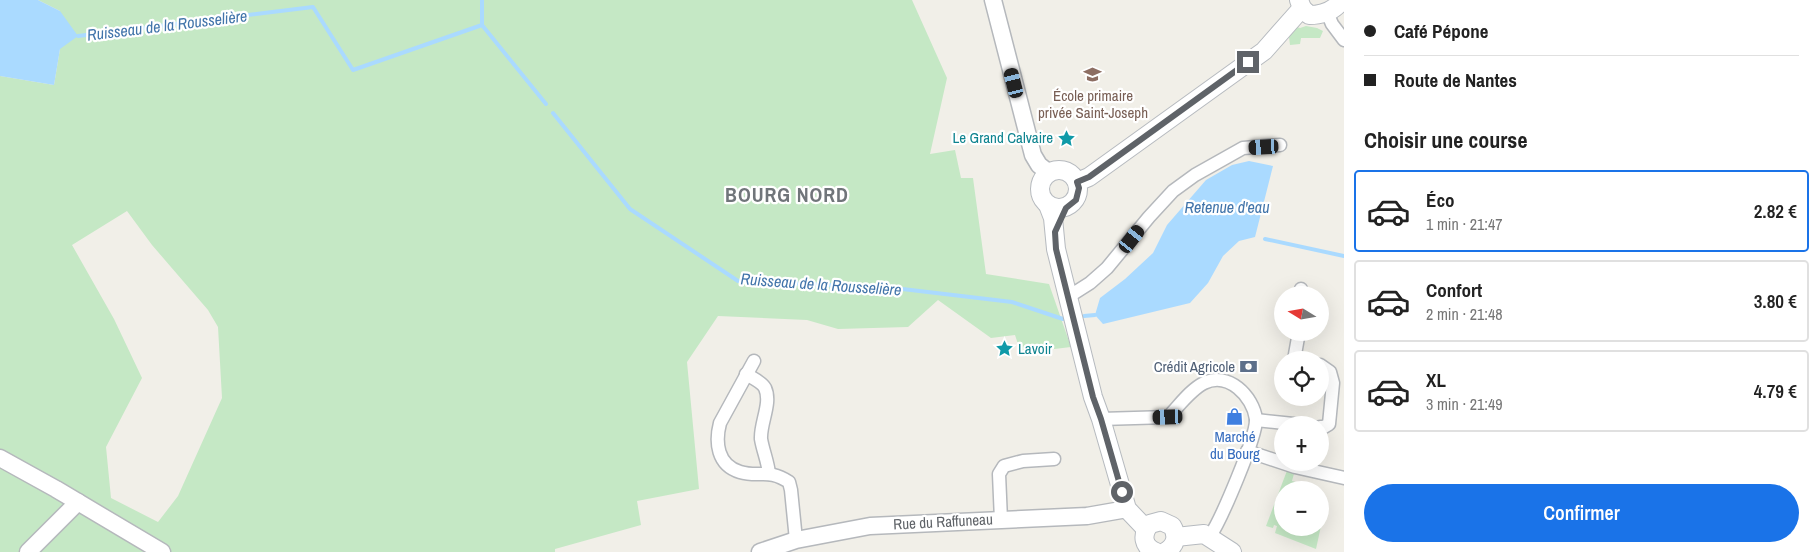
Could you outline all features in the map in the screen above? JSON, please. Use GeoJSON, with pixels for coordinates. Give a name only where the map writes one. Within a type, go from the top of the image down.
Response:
{"type":"FeatureCollection","features":[{"type":"Feature","properties":{"kind":"main road"},"geometry":{"type":"LineString","coordinates":[[1077,182],[1089,177],[1264,51],[1300,4],[1309,15],[1319,15],[1338,5],[1342,0]]}},
{"type":"Feature","properties":{"kind":"main road"},"geometry":{"type":"LineString","coordinates":[[1055,232],[1066,208],[1076,200],[1079,188],[1077,182],[1068,172],[1062,170],[1049,173],[1043,178],[1040,185],[1043,199],[1048,205],[1053,218],[1056,249],[1093,397],[1128,509],[1146,529]]}},
{"type":"Feature","properties":{"kind":"main road"},"geometry":{"type":"LineString","coordinates":[[1048,205],[1060,209],[1066,208]]}},
{"type":"Feature","properties":{"kind":"main road"},"geometry":{"type":"LineString","coordinates":[[1156,552],[1146,544],[1144,539],[1146,529],[1155,522],[1167,522],[1172,526],[1176,537],[1171,549],[1165,552]]}},
{"type":"Feature","properties":{"kind":"main road"},"geometry":{"type":"LineString","coordinates":[[1176,537],[1204,534],[1210,536],[1232,552]]}},
{"type":"Feature","properties":{"kind":"street"},"geometry":{"type":"LineString","coordinates":[[992,0],[1033,155],[1039,165],[1049,173]]}},
{"type":"Feature","properties":{"kind":"street"},"geometry":{"type":"LineString","coordinates":[[1327,12],[1332,24],[1344,40]]}},
{"type":"Feature","properties":{"kind":"street"},"geometry":{"type":"LineString","coordinates":[[1071,310],[1090,283],[1107,268],[1149,216],[1173,191],[1195,175],[1243,148],[1280,145]]}},
{"type":"Feature","properties":{"kind":"street"},"geometry":{"type":"LineString","coordinates":[[754,361],[720,423],[718,433],[719,453],[730,467],[740,472],[774,474],[789,482],[796,540]]}},
{"type":"Feature","properties":{"kind":"street"},"geometry":{"type":"LineString","coordinates":[[1329,371],[1333,383],[1329,424]]}},
{"type":"Feature","properties":{"kind":"street"},"geometry":{"type":"LineString","coordinates":[[746,374],[766,389],[767,400],[761,440],[768,462],[769,474]]}},
{"type":"Feature","properties":{"kind":"street"},"geometry":{"type":"LineString","coordinates":[[1101,419],[1168,417],[1197,388],[1206,382],[1219,380],[1230,383],[1243,391],[1250,401],[1256,420],[1247,451],[1216,526],[1210,536]]}},
{"type":"Feature","properties":{"kind":"street"},"geometry":{"type":"LineString","coordinates":[[1256,420],[1274,422]]}},
{"type":"Feature","properties":{"kind":"street"},"geometry":{"type":"LineString","coordinates":[[1247,451],[1295,467],[1344,478]]}},
{"type":"Feature","properties":{"kind":"street"},"geometry":{"type":"LineString","coordinates":[[0,458],[162,552]]}},
{"type":"Feature","properties":{"kind":"street"},"geometry":{"type":"LineString","coordinates":[[1001,520],[999,474],[1004,466],[1023,461],[1054,459]]}},
{"type":"Feature","properties":{"kind":"street"},"geometry":{"type":"LineString","coordinates":[[28,552],[78,502]]}},
{"type":"Feature","properties":{"kind":"street","name":"Rue du Raffuneau"},"geometry":{"type":"LineString","coordinates":[[760,552],[796,540],[870,526],[1087,516],[1128,509]]}},
{"type":"Feature","properties":{"kind":"green space"},"geometry":{"type":"Polygon","coordinates":[[[38,0],[912,0],[947,78],[930,154],[955,150],[961,178],[973,178],[986,274],[1049,284],[1071,347],[1021,353],[1015,335],[991,338],[938,300],[908,327],[838,329],[807,320],[718,316],[687,362],[699,489],[637,501],[641,525],[555,549],[555,552],[0,552],[0,76],[54,85],[60,49],[60,11],[38,0]],[[127,211],[72,245],[114,319],[142,378],[106,447],[111,498],[158,522],[178,496],[222,398],[218,327],[208,310],[152,245],[127,211]]]}},
{"type":"Feature","properties":{"kind":"green space"},"geometry":{"type":"Polygon","coordinates":[[[1306,26],[1323,31],[1320,38],[1301,38],[1300,44],[1290,45],[1289,37],[1297,27],[1306,26]]]}},
{"type":"Feature","properties":{"kind":"green space"},"geometry":{"type":"Polygon","coordinates":[[[1287,471],[1295,471],[1292,481],[1283,481],[1287,471]]]}},
{"type":"Feature","properties":{"kind":"green space"},"geometry":{"type":"Polygon","coordinates":[[[1274,505],[1273,528],[1266,526],[1274,505]]]}},
{"type":"Feature","properties":{"kind":"green space"},"geometry":{"type":"Polygon","coordinates":[[[1283,536],[1319,536],[1316,549],[1283,536]]]}},
{"type":"Feature","properties":{"kind":"water"},"geometry":{"type":"Polygon","coordinates":[[[0,0],[38,0],[60,11],[78,36],[60,49],[54,85],[0,76],[0,0]]]}},
{"type":"Feature","properties":{"kind":"water","name":"Retenue d'eau"},"geometry":{"type":"Polygon","coordinates":[[[1249,161],[1273,166],[1255,237],[1239,241],[1223,256],[1208,283],[1190,303],[1103,324],[1095,315],[1100,298],[1125,279],[1153,253],[1167,225],[1206,180],[1232,165],[1249,161]]]}},
{"type":"Feature","properties":{"kind":"waterway"},"geometry":{"type":"LineString","coordinates":[[482,0],[482,25],[546,104]]}},
{"type":"Feature","properties":{"kind":"waterway","name":"Ruisseau de la Rousselière"},"geometry":{"type":"LineString","coordinates":[[78,36],[313,7],[353,70],[482,25]]}},
{"type":"Feature","properties":{"kind":"waterway","name":"Ruisseau de la Rousselière"},"geometry":{"type":"LineString","coordinates":[[553,113],[630,209],[738,281],[894,288],[1012,302],[1063,319]]}},
{"type":"Feature","properties":{"kind":"waterway"},"geometry":{"type":"LineString","coordinates":[[1265,239],[1344,256]]}},
{"type":"Feature","properties":{"kind":"waterway"},"geometry":{"type":"LineString","coordinates":[[1084,316],[1095,315]]}},
{"type":"Feature","properties":{"kind":"place","name":"École primaire privée Saint-Joseph"},"geometry":{"type":"Point","coordinates":[1093,75]}},
{"type":"Feature","properties":{"kind":"place","name":"Le Grand Calvaire"},"geometry":{"type":"Point","coordinates":[1067,138]}},
{"type":"Feature","properties":{"kind":"place","name":"Lavoir"},"geometry":{"type":"Point","coordinates":[1004,349]}},
{"type":"Feature","properties":{"kind":"place","name":"Crédit Agricole"},"geometry":{"type":"Point","coordinates":[1249,367]}},
{"type":"Feature","properties":{"kind":"place","name":"Marché du Bourg"},"geometry":{"type":"Point","coordinates":[1235,416]}},
{"type":"Feature","properties":{"kind":"district","name":"BOURG NORD"},"geometry":{"type":"Point","coordinates":[787,195]}},
{"type":"Feature","properties":{"kind":"route"},"geometry":{"type":"LineString","coordinates":[[1122,492],[1093,397],[1056,249],[1055,232],[1066,208],[1076,200],[1079,188],[1077,182],[1089,177],[1248,62]]}}]}
